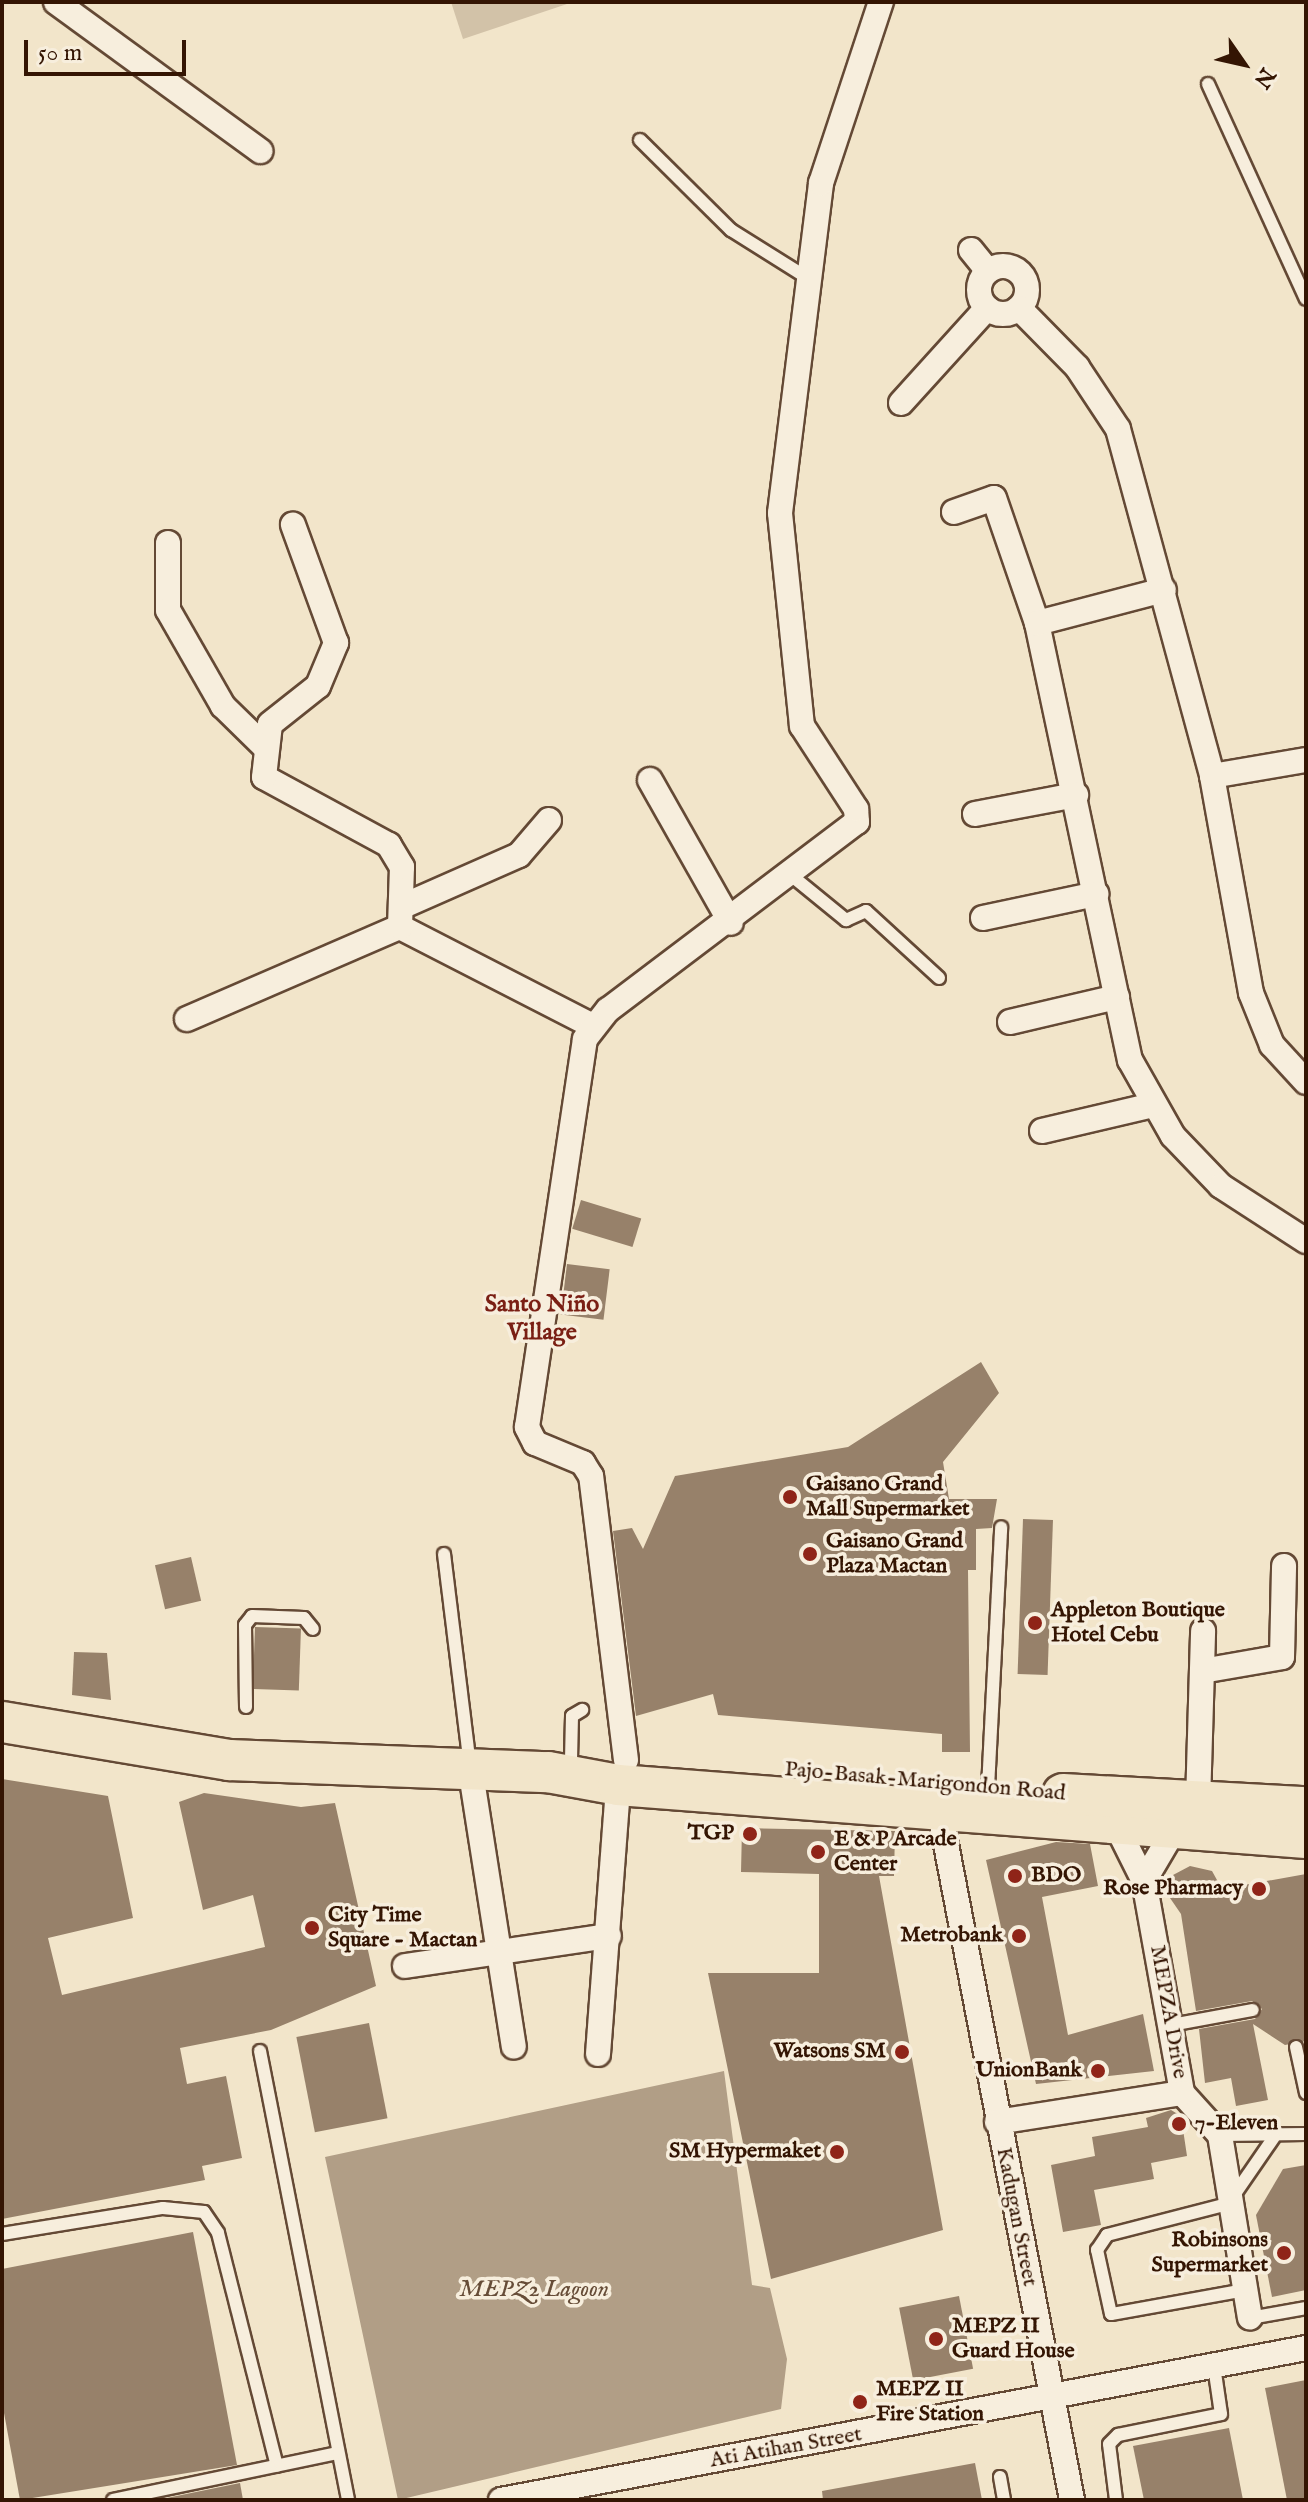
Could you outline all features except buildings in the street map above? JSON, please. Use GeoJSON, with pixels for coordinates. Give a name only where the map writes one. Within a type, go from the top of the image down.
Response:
{"type":"FeatureCollection","features":[{"type":"Feature","properties":{"kind":"main road","name":"Pajo-Basak-Marigondon Road"},"geometry":{"type":"LineString","coordinates":[[2,1722],[229,1760],[470,1767],[559,1766],[1116,1825],[1306,1807]]}},
{"type":"Feature","properties":{"kind":"main road","name":"Pajo-Basak-Marigondon Road"},"geometry":{"type":"LineString","coordinates":[[622,1773],[988,1788],[1186,1816],[1306,1838]]}},
{"type":"Feature","properties":{"kind":"street"},"geometry":{"type":"LineString","coordinates":[[56,2],[260,151]]}},
{"type":"Feature","properties":{"kind":"street"},"geometry":{"type":"LineString","coordinates":[[598,2054],[622,1773],[591,1476],[583,1463],[535,1443],[527,1427],[593,1026],[792,876],[857,822],[856,809],[802,726],[781,560],[783,476],[821,183],[881,2]]}},
{"type":"Feature","properties":{"kind":"street"},"geometry":{"type":"LineString","coordinates":[[971,250],[988,271]]}},
{"type":"Feature","properties":{"kind":"street"},"geometry":{"type":"LineString","coordinates":[[988,271],[1003,266],[1024,277],[1019,308]]}},
{"type":"Feature","properties":{"kind":"street"},"geometry":{"type":"LineString","coordinates":[[988,271],[979,294],[987,308],[1007,314],[1019,308]]}},
{"type":"Feature","properties":{"kind":"street"},"geometry":{"type":"LineString","coordinates":[[901,403],[987,308]]}},
{"type":"Feature","properties":{"kind":"street"},"geometry":{"type":"LineString","coordinates":[[1019,308],[1077,367],[1118,429],[1212,776],[1251,993],[1272,1045],[1306,1082]]}},
{"type":"Feature","properties":{"kind":"street"},"geometry":{"type":"LineString","coordinates":[[954,512],[994,498],[1037,623],[1130,1060],[1153,1105],[1221,1186],[1306,1241]]}},
{"type":"Feature","properties":{"kind":"street"},"geometry":{"type":"LineString","coordinates":[[293,525],[336,643],[318,686],[270,724],[264,746],[264,777],[389,845],[402,867],[401,917]]}},
{"type":"Feature","properties":{"kind":"street"},"geometry":{"type":"LineString","coordinates":[[168,543],[168,610],[223,706],[264,746]]}},
{"type":"Feature","properties":{"kind":"street"},"geometry":{"type":"LineString","coordinates":[[1037,623],[1164,590]]}},
{"type":"Feature","properties":{"kind":"street"},"geometry":{"type":"LineString","coordinates":[[1212,776],[1306,760]]}},
{"type":"Feature","properties":{"kind":"street"},"geometry":{"type":"LineString","coordinates":[[650,780],[731,923]]}},
{"type":"Feature","properties":{"kind":"street"},"geometry":{"type":"LineString","coordinates":[[975,814],[1076,795]]}},
{"type":"Feature","properties":{"kind":"street"},"geometry":{"type":"LineString","coordinates":[[187,1019],[401,917],[519,855],[549,820]]}},
{"type":"Feature","properties":{"kind":"street"},"geometry":{"type":"LineString","coordinates":[[983,918],[1096,894]]}},
{"type":"Feature","properties":{"kind":"street"},"geometry":{"type":"LineString","coordinates":[[401,917],[593,1026]]}},
{"type":"Feature","properties":{"kind":"street"},"geometry":{"type":"LineString","coordinates":[[1010,1022],[1117,997]]}},
{"type":"Feature","properties":{"kind":"street"},"geometry":{"type":"LineString","coordinates":[[1042,1131],[1153,1105]]}},
{"type":"Feature","properties":{"kind":"street"},"geometry":{"type":"LineString","coordinates":[[1202,1671],[1282,1657],[1284,1566]]}},
{"type":"Feature","properties":{"kind":"street"},"geometry":{"type":"LineString","coordinates":[[1144,1881],[1186,1816],[1202,1671],[1203,1631]]}},
{"type":"Feature","properties":{"kind":"street"},"geometry":{"type":"LineString","coordinates":[[470,1767],[514,2047]]}},
{"type":"Feature","properties":{"kind":"street"},"geometry":{"type":"LineString","coordinates":[[939,1808],[997,2122],[1182,2093]]}},
{"type":"Feature","properties":{"kind":"street","name":"MEPZA Drive"},"geometry":{"type":"LineString","coordinates":[[1116,1825],[1144,1881],[1182,2093],[1220,2135]]}},
{"type":"Feature","properties":{"kind":"street"},"geometry":{"type":"LineString","coordinates":[[405,1966],[609,1936]]}},
{"type":"Feature","properties":{"kind":"street","name":"Kadugan Street"},"geometry":{"type":"LineString","coordinates":[[997,2122],[1072,2500]]}},
{"type":"Feature","properties":{"kind":"street"},"geometry":{"type":"LineString","coordinates":[[1220,2135],[1228,2204],[1250,2318]]}},
{"type":"Feature","properties":{"kind":"street","name":"Ati Atihan Street"},"geometry":{"type":"LineString","coordinates":[[501,2500],[1052,2399],[1306,2348]]}},
{"type":"Feature","properties":{"kind":"lane"},"geometry":{"type":"LineString","coordinates":[[1208,84],[1306,299]]}},
{"type":"Feature","properties":{"kind":"lane"},"geometry":{"type":"LineString","coordinates":[[640,140],[731,230],[809,279]]}},
{"type":"Feature","properties":{"kind":"lane"},"geometry":{"type":"LineString","coordinates":[[792,876],[846,920],[866,911],[939,978]]}},
{"type":"Feature","properties":{"kind":"lane"},"geometry":{"type":"LineString","coordinates":[[988,1788],[1001,1527]]}},
{"type":"Feature","properties":{"kind":"lane"},"geometry":{"type":"LineString","coordinates":[[444,1554],[470,1767]]}},
{"type":"Feature","properties":{"kind":"lane"},"geometry":{"type":"LineString","coordinates":[[246,1707],[245,1625],[252,1616],[304,1618],[313,1629]]}},
{"type":"Feature","properties":{"kind":"lane"},"geometry":{"type":"LineString","coordinates":[[559,1766],[572,1716],[582,1710]]}},
{"type":"Feature","properties":{"kind":"lane"},"geometry":{"type":"LineString","coordinates":[[1171,2025],[1253,2010]]}},
{"type":"Feature","properties":{"kind":"lane"},"geometry":{"type":"LineString","coordinates":[[1296,2047],[1306,2093]]}},
{"type":"Feature","properties":{"kind":"lane"},"geometry":{"type":"LineString","coordinates":[[260,2051],[348,2500]]}},
{"type":"Feature","properties":{"kind":"lane"},"geometry":{"type":"LineString","coordinates":[[1220,2135],[1274,2137],[1306,2134]]}},
{"type":"Feature","properties":{"kind":"lane"},"geometry":{"type":"LineString","coordinates":[[1245,2290],[1121,2316],[1107,2307],[1099,2241],[1228,2204],[1274,2137]]}},
{"type":"Feature","properties":{"kind":"lane"},"geometry":{"type":"LineString","coordinates":[[2,2234],[163,2208],[204,2212],[218,2233],[277,2466]]}},
{"type":"Feature","properties":{"kind":"lane"},"geometry":{"type":"LineString","coordinates":[[1250,2318],[1306,2308]]}},
{"type":"Feature","properties":{"kind":"lane"},"geometry":{"type":"LineString","coordinates":[[1116,2500],[1109,2444],[1118,2435],[1221,2414],[1214,2366]]}},
{"type":"Feature","properties":{"kind":"lane"},"geometry":{"type":"LineString","coordinates":[[113,2500],[338,2453]]}},
{"type":"Feature","properties":{"kind":"lane"},"geometry":{"type":"LineString","coordinates":[[1000,2477],[1004,2500]]}},
{"type":"Feature","properties":{"kind":"shaded area"},"geometry":{"type":"Polygon","coordinates":[[[451,2],[573,2],[463,39],[451,2]]]}},
{"type":"Feature","properties":{"kind":"water","name":"MEPZ2 Lagoon"},"geometry":{"type":"Polygon","coordinates":[[[724,2071],[752,2285],[770,2288],[787,2359],[781,2409],[398,2500],[325,2157],[724,2071]]]}},
{"type":"Feature","properties":{"kind":"place","name":"Gaisano Grand Mall Supermarket"},"geometry":{"type":"Point","coordinates":[790,1497]}},
{"type":"Feature","properties":{"kind":"place","name":"Gaisano Grand Plaza Mactan"},"geometry":{"type":"Point","coordinates":[810,1554]}},
{"type":"Feature","properties":{"kind":"place","name":"Appleton Boutique Hotel Cebu"},"geometry":{"type":"Point","coordinates":[1035,1623]}},
{"type":"Feature","properties":{"kind":"place","name":"TGP"},"geometry":{"type":"Point","coordinates":[750,1834]}},
{"type":"Feature","properties":{"kind":"place","name":"E & P Arcade Center"},"geometry":{"type":"Point","coordinates":[818,1852]}},
{"type":"Feature","properties":{"kind":"place","name":"BDO"},"geometry":{"type":"Point","coordinates":[1015,1876]}},
{"type":"Feature","properties":{"kind":"place","name":"Rose Pharmacy"},"geometry":{"type":"Point","coordinates":[1259,1889]}},
{"type":"Feature","properties":{"kind":"place","name":"City Time Square - Mactan"},"geometry":{"type":"Point","coordinates":[312,1928]}},
{"type":"Feature","properties":{"kind":"place","name":"Metrobank"},"geometry":{"type":"Point","coordinates":[1019,1936]}},
{"type":"Feature","properties":{"kind":"place","name":"Watsons SM"},"geometry":{"type":"Point","coordinates":[902,2052]}},
{"type":"Feature","properties":{"kind":"place","name":"UnionBank"},"geometry":{"type":"Point","coordinates":[1098,2071]}},
{"type":"Feature","properties":{"kind":"place","name":"7-Eleven"},"geometry":{"type":"Point","coordinates":[1179,2124]}},
{"type":"Feature","properties":{"kind":"place","name":"SM Hypermaket"},"geometry":{"type":"Point","coordinates":[837,2152]}},
{"type":"Feature","properties":{"kind":"place","name":"Robinsons Supermarket"},"geometry":{"type":"Point","coordinates":[1284,2253]}},
{"type":"Feature","properties":{"kind":"place","name":"MEPZ II Guard House"},"geometry":{"type":"Point","coordinates":[936,2339]}},
{"type":"Feature","properties":{"kind":"place","name":"MEPZ II Fire Station"},"geometry":{"type":"Point","coordinates":[860,2402]}},
{"type":"Feature","properties":{"kind":"district","name":"Santo Niño Village"},"geometry":{"type":"Point","coordinates":[542,1319]}}]}
